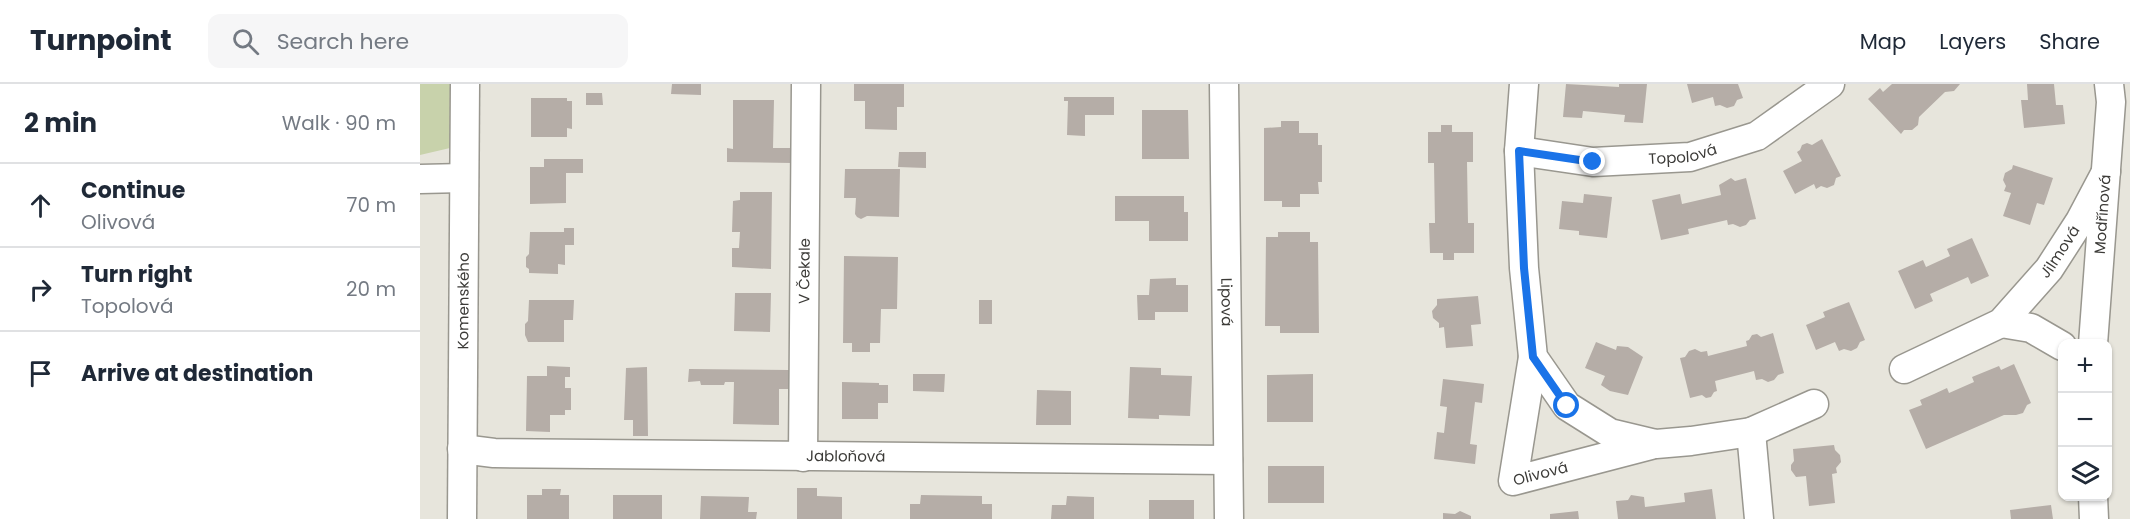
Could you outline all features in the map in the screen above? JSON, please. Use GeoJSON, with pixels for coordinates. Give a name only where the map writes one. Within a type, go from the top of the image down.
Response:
{"type":"FeatureCollection","features":[{"type":"Feature","properties":{"kind":"street","name":"Komenského"},"geometry":{"type":"LineString","coordinates":[[462,519],[465,84]]}},
{"type":"Feature","properties":{"kind":"street","name":"V Čekale"},"geometry":{"type":"LineString","coordinates":[[803,457],[806,84]]}},
{"type":"Feature","properties":{"kind":"street","name":"Lipová"},"geometry":{"type":"LineString","coordinates":[[1224,84],[1229,519]]}},
{"type":"Feature","properties":{"kind":"street","name":"Olivová"},"geometry":{"type":"LineString","coordinates":[[1524,84],[1521,96],[1519,151],[1524,268],[1533,357],[1513,481],[1656,444],[1751,432],[1814,404]]}},
{"type":"Feature","properties":{"kind":"street","name":"Topolová"},"geometry":{"type":"LineString","coordinates":[[1519,151],[1593,162],[1690,157],[1756,136],[1830,84]]}},
{"type":"Feature","properties":{"kind":"street","name":"Modřínová"},"geometry":{"type":"LineString","coordinates":[[2093,339],[2111,102],[2109,84]]}},
{"type":"Feature","properties":{"kind":"street","name":"Jilmová"},"geometry":{"type":"LineString","coordinates":[[1904,369],[2001,323],[2049,269],[2080,220],[2106,172]]}},
{"type":"Feature","properties":{"kind":"street"},"geometry":{"type":"LineString","coordinates":[[420,179],[463,178]]}},
{"type":"Feature","properties":{"kind":"street"},"geometry":{"type":"LineString","coordinates":[[2001,323],[2031,328],[2058,344]]}},
{"type":"Feature","properties":{"kind":"street","name":"Olivová"},"geometry":{"type":"LineString","coordinates":[[1533,357],[1567,406],[1610,433],[1656,444]]}},
{"type":"Feature","properties":{"kind":"street"},"geometry":{"type":"LineString","coordinates":[[1751,432],[1759,519]]}},
{"type":"Feature","properties":{"kind":"street","name":"Jabloňová"},"geometry":{"type":"LineString","coordinates":[[462,449],[506,453],[1228,460]]}},
{"type":"Feature","properties":{"kind":"street"},"geometry":{"type":"LineString","coordinates":[[2093,501],[2094,519]]}},
{"type":"Feature","properties":{"kind":"green space"},"geometry":{"type":"Polygon","coordinates":[[[420,84],[451,84],[450,148],[420,155],[420,84]]]}},
{"type":"Feature","properties":{"kind":"building"},"geometry":{"type":"Polygon","coordinates":[[[672,84],[701,84],[701,95],[671,94],[672,84]]]}},
{"type":"Feature","properties":{"kind":"building"},"geometry":{"type":"Polygon","coordinates":[[[854,84],[904,84],[904,107],[897,107],[897,130],[865,129],[865,101],[854,101],[854,84]]]}},
{"type":"Feature","properties":{"kind":"building"},"geometry":{"type":"Polygon","coordinates":[[[1566,84],[1619,87],[1619,84],[1647,84],[1643,123],[1624,122],[1625,115],[1583,111],[1582,118],[1563,117],[1566,84]]]}},
{"type":"Feature","properties":{"kind":"building"},"geometry":{"type":"Polygon","coordinates":[[[1687,84],[1738,84],[1743,98],[1737,100],[1734,106],[1727,108],[1720,105],[1715,106],[1713,97],[1692,103],[1687,84]]]}},
{"type":"Feature","properties":{"kind":"building"},"geometry":{"type":"Polygon","coordinates":[[[1892,84],[1960,84],[1954,91],[1945,92],[1919,117],[1918,125],[1912,130],[1904,130],[1901,134],[1868,99],[1880,88],[1883,92],[1892,84]]]}},
{"type":"Feature","properties":{"kind":"building"},"geometry":{"type":"Polygon","coordinates":[[[2027,84],[2054,84],[2056,105],[2063,105],[2065,124],[2024,128],[2021,100],[2028,100],[2027,84]]]}},
{"type":"Feature","properties":{"kind":"building"},"geometry":{"type":"Polygon","coordinates":[[[586,93],[602,93],[603,105],[586,105],[586,93]]]}},
{"type":"Feature","properties":{"kind":"building"},"geometry":{"type":"Polygon","coordinates":[[[1064,97],[1114,97],[1114,115],[1085,115],[1085,136],[1067,135],[1068,101],[1064,101],[1064,97]]]}},
{"type":"Feature","properties":{"kind":"building"},"geometry":{"type":"Polygon","coordinates":[[[531,98],[567,98],[567,101],[572,101],[572,129],[567,128],[567,137],[531,137],[531,98]]]}},
{"type":"Feature","properties":{"kind":"building"},"geometry":{"type":"Polygon","coordinates":[[[733,100],[774,100],[773,148],[792,148],[792,163],[727,162],[727,148],[733,149],[733,100]]]}},
{"type":"Feature","properties":{"kind":"building"},"geometry":{"type":"Polygon","coordinates":[[[1142,110],[1188,110],[1189,159],[1142,159],[1142,110]]]}},
{"type":"Feature","properties":{"kind":"building"},"geometry":{"type":"Polygon","coordinates":[[[1281,121],[1299,121],[1299,133],[1318,133],[1318,145],[1322,145],[1322,182],[1318,182],[1319,194],[1300,194],[1300,207],[1282,207],[1282,201],[1264,201],[1264,128],[1281,127],[1281,121]]]}},
{"type":"Feature","properties":{"kind":"building"},"geometry":{"type":"Polygon","coordinates":[[[1441,125],[1452,125],[1452,132],[1473,132],[1473,162],[1467,162],[1468,223],[1474,223],[1474,253],[1454,253],[1454,260],[1443,260],[1443,253],[1430,253],[1429,223],[1435,223],[1434,163],[1428,163],[1428,132],[1441,132],[1441,125]]]}},
{"type":"Feature","properties":{"kind":"building"},"geometry":{"type":"Polygon","coordinates":[[[1822,139],[1841,176],[1836,178],[1834,185],[1827,188],[1821,186],[1816,189],[1814,184],[1795,194],[1783,171],[1802,161],[1797,152],[1802,145],[1807,143],[1812,145],[1822,139]]]}},
{"type":"Feature","properties":{"kind":"building"},"geometry":{"type":"Polygon","coordinates":[[[899,152],[926,152],[926,168],[898,167],[899,152]]]}},
{"type":"Feature","properties":{"kind":"building"},"geometry":{"type":"Polygon","coordinates":[[[544,159],[583,159],[583,173],[566,173],[566,203],[530,204],[530,167],[544,167],[544,159]]]}},
{"type":"Feature","properties":{"kind":"building"},"geometry":{"type":"Polygon","coordinates":[[[2013,165],[2053,178],[2044,205],[2037,203],[2030,225],[2003,216],[2011,193],[2004,191],[2006,186],[2003,180],[2005,173],[2012,169],[2013,165]]]}},
{"type":"Feature","properties":{"kind":"building"},"geometry":{"type":"Polygon","coordinates":[[[845,169],[900,169],[899,217],[867,216],[861,219],[857,217],[855,214],[856,198],[844,198],[845,169]]]}},
{"type":"Feature","properties":{"kind":"building"},"geometry":{"type":"Polygon","coordinates":[[[1731,178],[1735,181],[1746,178],[1756,219],[1740,227],[1733,224],[1728,225],[1727,220],[1688,229],[1689,234],[1661,240],[1652,200],[1680,194],[1682,204],[1721,195],[1719,185],[1731,178]]]}},
{"type":"Feature","properties":{"kind":"building"},"geometry":{"type":"Polygon","coordinates":[[[740,192],[772,192],[771,269],[732,267],[732,248],[739,248],[740,232],[732,232],[733,201],[740,200],[740,192]]]}},
{"type":"Feature","properties":{"kind":"building"},"geometry":{"type":"Polygon","coordinates":[[[1584,194],[1612,197],[1607,238],[1579,235],[1579,231],[1559,229],[1562,201],[1583,203],[1584,194]]]}},
{"type":"Feature","properties":{"kind":"building"},"geometry":{"type":"Polygon","coordinates":[[[1115,196],[1184,196],[1184,212],[1188,212],[1188,241],[1149,241],[1149,221],[1115,221],[1115,196]]]}},
{"type":"Feature","properties":{"kind":"building"},"geometry":{"type":"Polygon","coordinates":[[[564,228],[574,228],[574,245],[565,245],[565,265],[558,264],[558,274],[529,273],[526,267],[526,257],[529,254],[530,232],[564,232],[564,228]]]}},
{"type":"Feature","properties":{"kind":"building"},"geometry":{"type":"Polygon","coordinates":[[[1278,232],[1310,232],[1310,242],[1318,242],[1319,333],[1280,333],[1280,326],[1265,326],[1266,237],[1278,237],[1278,232]]]}},
{"type":"Feature","properties":{"kind":"building"},"geometry":{"type":"Polygon","coordinates":[[[1972,238],[1989,276],[1971,284],[1968,277],[1930,294],[1933,301],[1915,309],[1898,271],[1923,260],[1926,267],[1950,256],[1947,249],[1972,238]]]}},
{"type":"Feature","properties":{"kind":"building"},"geometry":{"type":"Polygon","coordinates":[[[844,256],[898,257],[897,309],[881,309],[880,343],[870,343],[870,352],[852,352],[852,343],[843,343],[844,256]]]}},
{"type":"Feature","properties":{"kind":"building"},"geometry":{"type":"Polygon","coordinates":[[[1176,278],[1176,285],[1188,285],[1188,312],[1155,312],[1155,320],[1138,320],[1137,295],[1149,295],[1150,279],[1176,278]]]}},
{"type":"Feature","properties":{"kind":"building"},"geometry":{"type":"Polygon","coordinates":[[[735,293],[771,293],[770,332],[734,331],[735,293]]]}},
{"type":"Feature","properties":{"kind":"building"},"geometry":{"type":"Polygon","coordinates":[[[1478,296],[1481,324],[1471,325],[1473,346],[1446,348],[1444,327],[1439,328],[1439,323],[1433,318],[1432,311],[1437,305],[1437,299],[1478,296]]]}},
{"type":"Feature","properties":{"kind":"building"},"geometry":{"type":"Polygon","coordinates":[[[529,300],[574,300],[573,320],[564,320],[564,342],[528,342],[525,335],[525,324],[528,321],[529,300]]]}},
{"type":"Feature","properties":{"kind":"building"},"geometry":{"type":"Polygon","coordinates":[[[979,300],[992,300],[992,324],[979,324],[979,300]]]}},
{"type":"Feature","properties":{"kind":"building"},"geometry":{"type":"Polygon","coordinates":[[[1849,302],[1865,340],[1851,351],[1844,349],[1839,351],[1835,342],[1816,350],[1806,325],[1825,317],[1823,312],[1849,302]]]}},
{"type":"Feature","properties":{"kind":"building"},"geometry":{"type":"Polygon","coordinates":[[[1773,333],[1784,373],[1768,382],[1762,379],[1756,380],[1754,371],[1715,381],[1717,391],[1711,397],[1706,398],[1702,395],[1690,398],[1680,358],[1695,349],[1701,352],[1707,351],[1708,356],[1747,346],[1746,341],[1752,335],[1757,334],[1761,337],[1773,333]]]}},
{"type":"Feature","properties":{"kind":"building"},"geometry":{"type":"Polygon","coordinates":[[[1596,342],[1616,350],[1617,346],[1628,347],[1643,357],[1628,395],[1610,391],[1601,385],[1605,376],[1585,368],[1596,342]]]}},
{"type":"Feature","properties":{"kind":"building"},"geometry":{"type":"Polygon","coordinates":[[[2014,364],[2031,403],[2027,405],[2023,413],[2004,415],[1926,449],[1909,410],[1922,405],[1920,400],[1947,388],[1949,393],[1974,382],[1972,377],[1999,366],[2001,370],[2014,364]]]}},
{"type":"Feature","properties":{"kind":"building"},"geometry":{"type":"Polygon","coordinates":[[[547,366],[570,367],[570,377],[565,377],[565,388],[571,388],[571,410],[565,410],[565,415],[550,415],[550,432],[526,431],[527,376],[547,376],[547,366]]]}},
{"type":"Feature","properties":{"kind":"building"},"geometry":{"type":"Polygon","coordinates":[[[647,367],[648,436],[633,436],[633,420],[624,420],[626,368],[647,367]]]}},
{"type":"Feature","properties":{"kind":"building"},"geometry":{"type":"Polygon","coordinates":[[[1130,367],[1161,368],[1161,375],[1192,376],[1190,416],[1159,415],[1159,419],[1128,418],[1130,367]]]}},
{"type":"Feature","properties":{"kind":"building"},"geometry":{"type":"Polygon","coordinates":[[[689,369],[789,370],[789,389],[779,389],[779,425],[733,424],[734,382],[725,382],[724,385],[701,385],[700,381],[688,382],[689,369]]]}},
{"type":"Feature","properties":{"kind":"building"},"geometry":{"type":"Polygon","coordinates":[[[913,374],[945,374],[944,392],[913,391],[913,374]]]}},
{"type":"Feature","properties":{"kind":"building"},"geometry":{"type":"Polygon","coordinates":[[[1313,374],[1313,422],[1267,422],[1267,375],[1313,374]]]}},
{"type":"Feature","properties":{"kind":"building"},"geometry":{"type":"Polygon","coordinates":[[[1443,379],[1484,384],[1482,403],[1475,402],[1470,444],[1477,445],[1475,464],[1434,459],[1437,432],[1444,433],[1447,407],[1440,406],[1443,379]]]}},
{"type":"Feature","properties":{"kind":"building"},"geometry":{"type":"Polygon","coordinates":[[[842,382],[888,385],[888,403],[878,403],[878,419],[842,419],[842,382]]]}},
{"type":"Feature","properties":{"kind":"building"},"geometry":{"type":"Polygon","coordinates":[[[1037,390],[1071,391],[1071,425],[1036,425],[1037,390]]]}},
{"type":"Feature","properties":{"kind":"building"},"geometry":{"type":"Polygon","coordinates":[[[1834,445],[1841,462],[1836,468],[1837,473],[1832,474],[1835,503],[1809,506],[1806,476],[1796,477],[1791,470],[1794,461],[1793,449],[1834,445]]]}},
{"type":"Feature","properties":{"kind":"building"},"geometry":{"type":"Polygon","coordinates":[[[1268,466],[1324,466],[1324,503],[1268,503],[1268,466]]]}},
{"type":"Feature","properties":{"kind":"building"},"geometry":{"type":"Polygon","coordinates":[[[797,488],[817,488],[817,496],[842,497],[842,519],[797,519],[797,488]]]}},
{"type":"Feature","properties":{"kind":"building"},"geometry":{"type":"Polygon","coordinates":[[[542,489],[561,489],[560,495],[569,495],[569,519],[527,519],[527,495],[542,495],[542,489]]]}},
{"type":"Feature","properties":{"kind":"building"},"geometry":{"type":"Polygon","coordinates":[[[1712,489],[1716,519],[1618,519],[1616,501],[1628,500],[1631,495],[1644,497],[1645,507],[1685,502],[1684,493],[1712,489]]]}},
{"type":"Feature","properties":{"kind":"building"},"geometry":{"type":"Polygon","coordinates":[[[613,495],[662,495],[662,519],[613,519],[613,495]]]}},
{"type":"Feature","properties":{"kind":"building"},"geometry":{"type":"Polygon","coordinates":[[[921,495],[982,496],[982,504],[992,504],[992,519],[910,519],[910,504],[920,504],[921,495]]]}},
{"type":"Feature","properties":{"kind":"building"},"geometry":{"type":"Polygon","coordinates":[[[701,496],[749,497],[748,512],[757,512],[756,519],[700,519],[701,496]]]}},
{"type":"Feature","properties":{"kind":"building"},"geometry":{"type":"Polygon","coordinates":[[[1067,496],[1094,497],[1094,519],[1051,519],[1052,505],[1066,505],[1067,496]]]}},
{"type":"Feature","properties":{"kind":"building"},"geometry":{"type":"Polygon","coordinates":[[[1149,500],[1194,500],[1194,519],[1149,519],[1149,500]]]}},
{"type":"Feature","properties":{"kind":"building"},"geometry":{"type":"Polygon","coordinates":[[[2051,505],[2053,519],[2011,519],[2010,510],[2051,505]]]}},
{"type":"Feature","properties":{"kind":"building"},"geometry":{"type":"Polygon","coordinates":[[[1460,511],[1471,516],[1471,519],[1443,519],[1443,513],[1455,514],[1460,511]]]}},
{"type":"Feature","properties":{"kind":"building"},"geometry":{"type":"Polygon","coordinates":[[[1578,511],[1579,519],[1550,519],[1550,514],[1578,511]]]}},
{"type":"Feature","properties":{"kind":"route"},"geometry":{"type":"LineString","coordinates":[[1567,406],[1533,357],[1524,268],[1519,151],[1593,162]]}}]}
